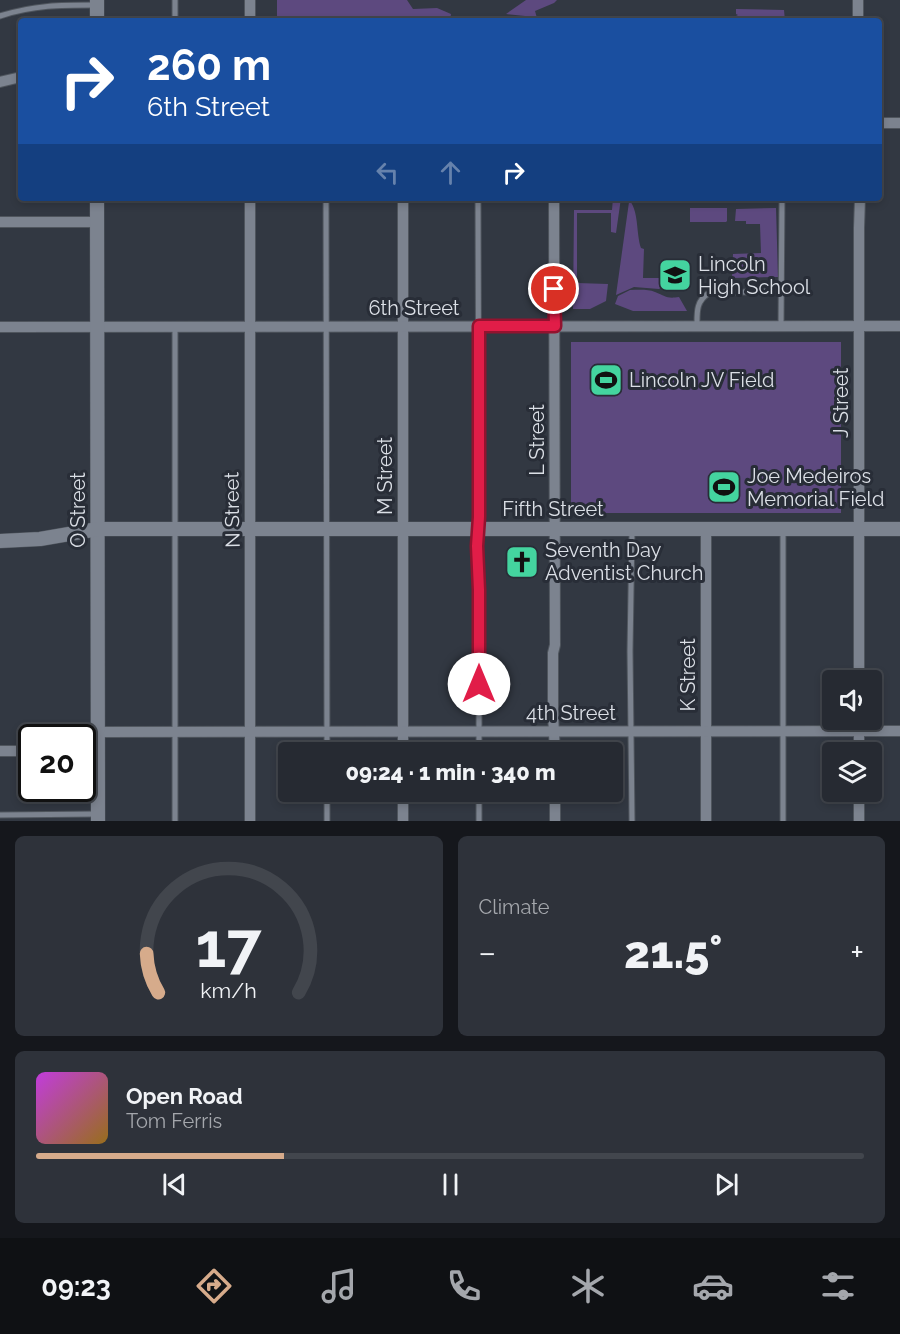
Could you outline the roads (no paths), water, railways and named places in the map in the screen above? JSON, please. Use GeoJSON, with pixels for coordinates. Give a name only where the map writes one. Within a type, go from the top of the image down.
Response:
{"type":"FeatureCollection","features":[{"type":"Feature","properties":{"kind":"street"},"geometry":{"type":"LineString","coordinates":[[250,0],[250,18]]}},
{"type":"Feature","properties":{"kind":"street"},"geometry":{"type":"LineString","coordinates":[[858,0],[858,18]]}},
{"type":"Feature","properties":{"kind":"street"},"geometry":{"type":"LineString","coordinates":[[97,2],[97,18]]}},
{"type":"Feature","properties":{"kind":"street"},"geometry":{"type":"LineString","coordinates":[[0,82],[18,78]]}},
{"type":"Feature","properties":{"kind":"street"},"geometry":{"type":"LineString","coordinates":[[882,123],[900,123]]}},
{"type":"Feature","properties":{"kind":"street","name":"O Street"},"geometry":{"type":"LineString","coordinates":[[98,201],[98,818]]}},
{"type":"Feature","properties":{"kind":"street","name":"N Street"},"geometry":{"type":"LineString","coordinates":[[250,201],[250,821]]}},
{"type":"Feature","properties":{"kind":"street","name":"M Street"},"geometry":{"type":"LineString","coordinates":[[403,201],[403,742]]}},
{"type":"Feature","properties":{"kind":"street","name":"L Street"},"geometry":{"type":"LineString","coordinates":[[554,201],[553,714],[555,742]]}},
{"type":"Feature","properties":{"kind":"street","name":"J Street"},"geometry":{"type":"LineString","coordinates":[[859,670],[860,201]]}},
{"type":"Feature","properties":{"kind":"street"},"geometry":{"type":"LineString","coordinates":[[0,222],[98,222]]}},
{"type":"Feature","properties":{"kind":"street","name":"6th Street"},"geometry":{"type":"LineString","coordinates":[[0,327],[900,326]]}},
{"type":"Feature","properties":{"kind":"street","name":"Fifth Street"},"geometry":{"type":"LineString","coordinates":[[0,541],[40,540],[98,529],[900,529]]}},
{"type":"Feature","properties":{"kind":"street","name":"K Street"},"geometry":{"type":"LineString","coordinates":[[706,529],[706,821]]}},
{"type":"Feature","properties":{"kind":"street","name":"4th Street"},"geometry":{"type":"LineString","coordinates":[[98,732],[783,731],[822,728]]}},
{"type":"Feature","properties":{"kind":"street","name":"4th Street"},"geometry":{"type":"LineString","coordinates":[[882,729],[900,731]]}},
{"type":"Feature","properties":{"kind":"street"},"geometry":{"type":"LineString","coordinates":[[0,751],[18,751]]}},
{"type":"Feature","properties":{"kind":"street"},"geometry":{"type":"LineString","coordinates":[[403,802],[403,821]]}},
{"type":"Feature","properties":{"kind":"street"},"geometry":{"type":"LineString","coordinates":[[555,802],[555,821]]}},
{"type":"Feature","properties":{"kind":"street"},"geometry":{"type":"LineString","coordinates":[[860,802],[860,821]]}},
{"type":"Feature","properties":{"kind":"lane"},"geometry":{"type":"LineString","coordinates":[[175,0],[175,18]]}},
{"type":"Feature","properties":{"kind":"lane"},"geometry":{"type":"LineString","coordinates":[[0,16],[50,5],[97,2]]}},
{"type":"Feature","properties":{"kind":"lane"},"geometry":{"type":"LineString","coordinates":[[326,201],[327,742]]}},
{"type":"Feature","properties":{"kind":"lane"},"geometry":{"type":"LineString","coordinates":[[478,201],[479,742]]}},
{"type":"Feature","properties":{"kind":"lane"},"geometry":{"type":"LineString","coordinates":[[781,326],[782,201]]}},
{"type":"Feature","properties":{"kind":"lane"},"geometry":{"type":"LineString","coordinates":[[697,326],[698,305],[702,297],[709,293],[781,291]]}},
{"type":"Feature","properties":{"kind":"lane"},"geometry":{"type":"LineString","coordinates":[[175,327],[175,821]]}},
{"type":"Feature","properties":{"kind":"lane"},"geometry":{"type":"LineString","coordinates":[[632,529],[630,651],[632,821]]}},
{"type":"Feature","properties":{"kind":"lane"},"geometry":{"type":"LineString","coordinates":[[783,529],[783,821]]}},
{"type":"Feature","properties":{"kind":"lane"},"geometry":{"type":"LineString","coordinates":[[327,802],[327,821]]}},
{"type":"Feature","properties":{"kind":"lane"},"geometry":{"type":"LineString","coordinates":[[479,802],[479,821]]}},
{"type":"Feature","properties":{"kind":"lane"},"geometry":{"type":"LineString","coordinates":[[0,815],[98,818]]}},
{"type":"Feature","properties":{"kind":"place","name":"Lincoln High School"},"geometry":{"type":"Point","coordinates":[675,275]}},
{"type":"Feature","properties":{"kind":"place","name":"Lincoln JV Field"},"geometry":{"type":"Point","coordinates":[606,380]}},
{"type":"Feature","properties":{"kind":"place","name":"Joe Medeiros Memorial Field"},"geometry":{"type":"Point","coordinates":[724,487]}},
{"type":"Feature","properties":{"kind":"place","name":"Seventh Day Adventist Church"},"geometry":{"type":"Point","coordinates":[522,562]}}]}
